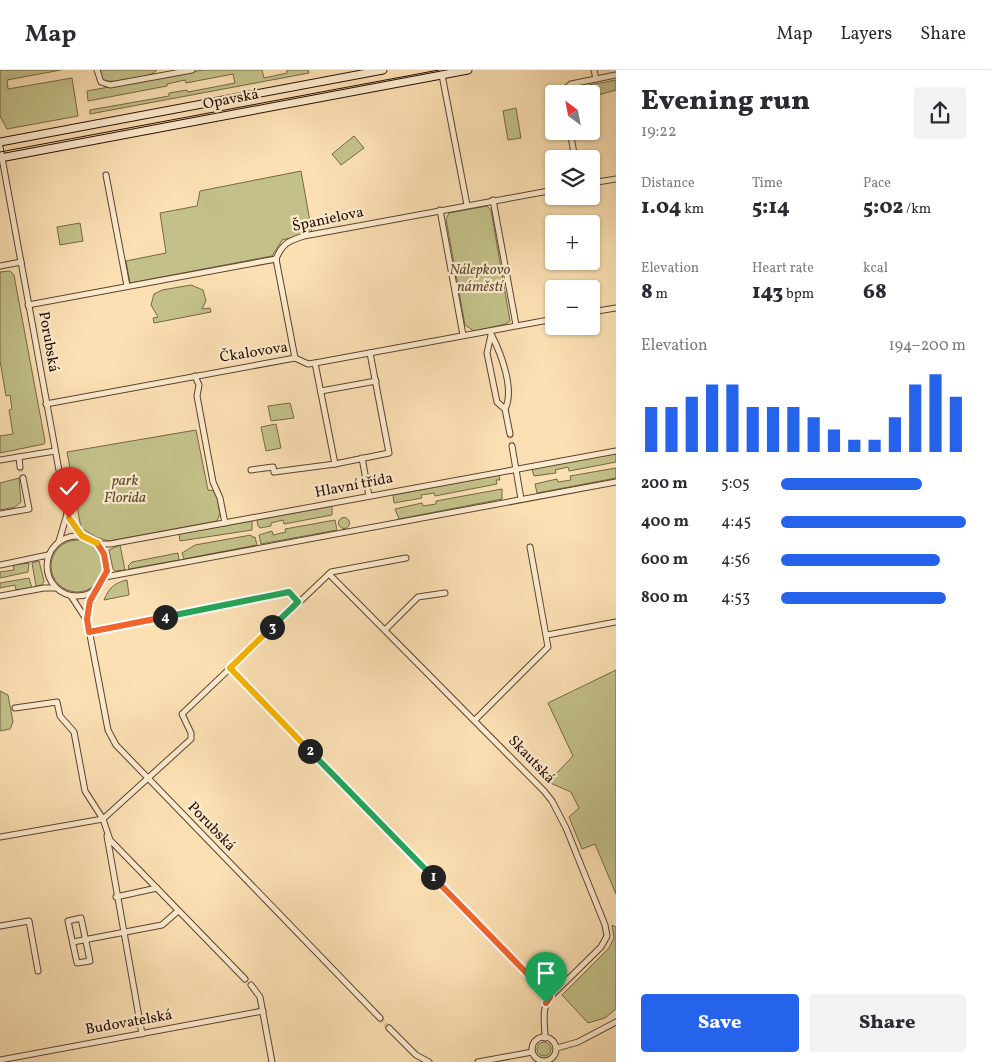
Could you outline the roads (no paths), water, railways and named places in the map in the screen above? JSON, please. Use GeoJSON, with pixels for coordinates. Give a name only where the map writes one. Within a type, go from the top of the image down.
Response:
{"type":"FeatureCollection","features":[{"type":"Feature","properties":{"kind":"main road","name":"Opavská"},"geometry":{"type":"LineString","coordinates":[[0,142],[383,70]]}},
{"type":"Feature","properties":{"kind":"main road","name":"Opavská"},"geometry":{"type":"LineString","coordinates":[[1,158],[468,70]]}},
{"type":"Feature","properties":{"kind":"street"},"geometry":{"type":"LineString","coordinates":[[97,70],[101,82],[110,85],[161,73],[192,70]]}},
{"type":"Feature","properties":{"kind":"street"},"geometry":{"type":"LineString","coordinates":[[594,70],[596,79]]}},
{"type":"Feature","properties":{"kind":"street"},"geometry":{"type":"LineString","coordinates":[[442,75],[467,205]]}},
{"type":"Feature","properties":{"kind":"street"},"geometry":{"type":"LineString","coordinates":[[569,85],[616,75]]}},
{"type":"Feature","properties":{"kind":"street","name":"Porubská"},"geometry":{"type":"LineString","coordinates":[[0,148],[67,514],[82,536]]}},
{"type":"Feature","properties":{"kind":"street"},"geometry":{"type":"LineString","coordinates":[[106,175],[127,286]]}},
{"type":"Feature","properties":{"kind":"street"},"geometry":{"type":"LineString","coordinates":[[600,181],[616,178]]}},
{"type":"Feature","properties":{"kind":"street","name":"Španielova"},"geometry":{"type":"LineString","coordinates":[[276,259],[282,245],[287,241],[304,236],[545,191]]}},
{"type":"Feature","properties":{"kind":"street"},"geometry":{"type":"LineString","coordinates":[[493,200],[516,325]]}},
{"type":"Feature","properties":{"kind":"street"},"geometry":{"type":"LineString","coordinates":[[440,210],[463,335]]}},
{"type":"Feature","properties":{"kind":"street"},"geometry":{"type":"LineString","coordinates":[[28,305],[276,259],[295,358]]}},
{"type":"Feature","properties":{"kind":"street"},"geometry":{"type":"LineString","coordinates":[[0,266],[20,262]]}},
{"type":"Feature","properties":{"kind":"street"},"geometry":{"type":"LineString","coordinates":[[600,311],[616,308]]}},
{"type":"Feature","properties":{"kind":"street","name":"Čkalovova"},"geometry":{"type":"LineString","coordinates":[[46,404],[295,358],[308,364],[315,363],[463,335],[490,332],[545,320]]}},
{"type":"Feature","properties":{"kind":"street"},"geometry":{"type":"LineString","coordinates":[[490,332],[500,350],[510,399],[505,409]]}},
{"type":"Feature","properties":{"kind":"street"},"geometry":{"type":"LineString","coordinates":[[490,332],[488,353],[491,372],[497,402],[505,409],[510,434]]}},
{"type":"Feature","properties":{"kind":"street"},"geometry":{"type":"LineString","coordinates":[[252,470],[273,467],[274,472],[335,464],[389,453],[370,353]]}},
{"type":"Feature","properties":{"kind":"street"},"geometry":{"type":"LineString","coordinates":[[315,363],[335,464]]}},
{"type":"Feature","properties":{"kind":"street"},"geometry":{"type":"LineString","coordinates":[[195,376],[198,382],[197,396],[213,482],[220,498],[224,523]]}},
{"type":"Feature","properties":{"kind":"street"},"geometry":{"type":"LineString","coordinates":[[321,391],[376,381]]}},
{"type":"Feature","properties":{"kind":"street"},"geometry":{"type":"LineString","coordinates":[[512,446],[521,499]]}},
{"type":"Feature","properties":{"kind":"street"},"geometry":{"type":"LineString","coordinates":[[0,460],[55,451]]}},
{"type":"Feature","properties":{"kind":"street","name":"Hlavní třída"},"geometry":{"type":"LineString","coordinates":[[98,544],[110,544],[616,451]]}},
{"type":"Feature","properties":{"kind":"street"},"geometry":{"type":"LineString","coordinates":[[19,457],[20,466]]}},
{"type":"Feature","properties":{"kind":"street"},"geometry":{"type":"LineString","coordinates":[[362,458],[368,496]]}},
{"type":"Feature","properties":{"kind":"street"},"geometry":{"type":"LineString","coordinates":[[0,514],[29,509],[23,478]]}},
{"type":"Feature","properties":{"kind":"street"},"geometry":{"type":"LineString","coordinates":[[105,577],[616,482]]}},
{"type":"Feature","properties":{"kind":"street"},"geometry":{"type":"LineString","coordinates":[[56,588],[47,573],[48,555],[59,541],[67,514]]}},
{"type":"Feature","properties":{"kind":"street"},"geometry":{"type":"LineString","coordinates":[[0,596],[44,588],[56,588],[72,596],[83,596],[94,591],[105,577],[106,559],[98,544],[82,536],[70,536],[59,541]]}},
{"type":"Feature","properties":{"kind":"street"},"geometry":{"type":"LineString","coordinates":[[475,720],[548,647],[530,547]]}},
{"type":"Feature","properties":{"kind":"street"},"geometry":{"type":"LineString","coordinates":[[0,565],[48,555]]}},
{"type":"Feature","properties":{"kind":"street"},"geometry":{"type":"LineString","coordinates":[[0,837],[104,819],[191,739],[191,733],[182,714],[331,572],[406,558]]}},
{"type":"Feature","properties":{"kind":"street","name":"Skautská"},"geometry":{"type":"LineString","coordinates":[[329,574],[475,720],[552,801],[566,828],[607,936],[601,948],[550,997]]}},
{"type":"Feature","properties":{"kind":"street","name":"Porubská"},"geometry":{"type":"LineString","coordinates":[[94,591],[87,619],[105,714],[112,740],[148,780],[380,1018]]}},
{"type":"Feature","properties":{"kind":"street"},"geometry":{"type":"LineString","coordinates":[[89,632],[289,592],[298,602]]}},
{"type":"Feature","properties":{"kind":"street"},"geometry":{"type":"LineString","coordinates":[[385,630],[418,597],[445,593]]}},
{"type":"Feature","properties":{"kind":"street","name":"Porubská"},"geometry":{"type":"LineString","coordinates":[[72,596],[87,619]]}},
{"type":"Feature","properties":{"kind":"street"},"geometry":{"type":"LineString","coordinates":[[547,634],[616,622]]}},
{"type":"Feature","properties":{"kind":"street"},"geometry":{"type":"LineString","coordinates":[[230,668],[550,997],[544,1013],[545,1038]]}},
{"type":"Feature","properties":{"kind":"street"},"geometry":{"type":"LineString","coordinates":[[15,708],[57,702],[60,716],[74,732],[85,791],[104,819],[116,897],[142,1034]]}},
{"type":"Feature","properties":{"kind":"street"},"geometry":{"type":"LineString","coordinates":[[107,835],[245,979]]}},
{"type":"Feature","properties":{"kind":"street"},"geometry":{"type":"LineString","coordinates":[[116,897],[156,888]]}},
{"type":"Feature","properties":{"kind":"street"},"geometry":{"type":"LineString","coordinates":[[72,942],[162,926],[178,911]]}},
{"type":"Feature","properties":{"kind":"street"},"geometry":{"type":"LineString","coordinates":[[81,918],[85,939],[90,960],[77,963],[68,921],[81,918]]}},
{"type":"Feature","properties":{"kind":"street"},"geometry":{"type":"LineString","coordinates":[[0,926],[29,921],[38,971]]}},
{"type":"Feature","properties":{"kind":"street"},"geometry":{"type":"LineString","coordinates":[[251,985],[258,993],[263,1011],[272,1062]]}},
{"type":"Feature","properties":{"kind":"street","name":"Budovatelská"},"geometry":{"type":"LineString","coordinates":[[0,1060],[263,1011]]}},
{"type":"Feature","properties":{"kind":"street"},"geometry":{"type":"LineString","coordinates":[[532,1052],[541,1061],[553,1056],[558,1048],[578,1042],[616,1022]]}},
{"type":"Feature","properties":{"kind":"street"},"geometry":{"type":"LineString","coordinates":[[389,1028],[416,1055],[429,1062]]}},
{"type":"Feature","properties":{"kind":"street"},"geometry":{"type":"LineString","coordinates":[[532,1052],[535,1043],[545,1038],[553,1040],[558,1048]]}},
{"type":"Feature","properties":{"kind":"street"},"geometry":{"type":"LineString","coordinates":[[478,1062],[532,1052]]}},
{"type":"Feature","properties":{"kind":"tunnel"},"geometry":{"type":"LineString","coordinates":[[510,434],[512,446]]}},
{"type":"Feature","properties":{"kind":"tunnel"},"geometry":{"type":"LineString","coordinates":[[20,467],[23,478]]}},
{"type":"Feature","properties":{"kind":"tunnel"},"geometry":{"type":"LineString","coordinates":[[380,1018],[389,1028]]}},
{"type":"Feature","properties":{"kind":"tram line"},"geometry":{"type":"LineString","coordinates":[[0,152],[439,70]]}},
{"type":"Feature","properties":{"kind":"park label","name":"Nálepkovo náměstí"},"geometry":{"type":"Point","coordinates":[480,278]}},
{"type":"Feature","properties":{"kind":"park label","name":"park Florida"},"geometry":{"type":"Point","coordinates":[125,490]}}]}
